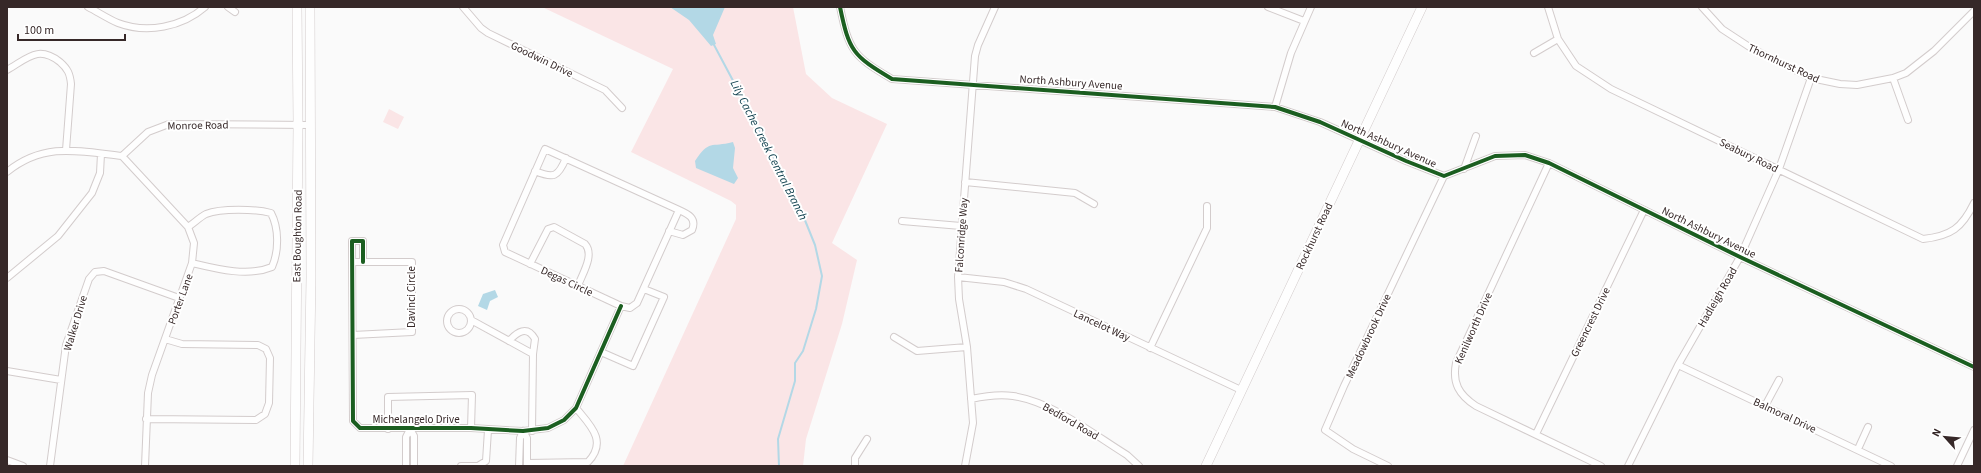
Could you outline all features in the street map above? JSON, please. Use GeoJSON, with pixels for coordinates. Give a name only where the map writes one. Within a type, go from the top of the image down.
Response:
{"type":"FeatureCollection","features":[{"type":"Feature","properties":{"kind":"main road","name":"East Boughton Road"},"geometry":{"type":"LineString","coordinates":[[295,466],[298,125],[297,7]]}},
{"type":"Feature","properties":{"kind":"main road","name":"East Boughton Road"},"geometry":{"type":"LineString","coordinates":[[308,466],[310,7]]}},
{"type":"Feature","properties":{"kind":"main road","name":"Rockhurst Road"},"geometry":{"type":"LineString","coordinates":[[1206,466],[1422,7]]}},
{"type":"Feature","properties":{"kind":"street"},"geometry":{"type":"LineString","coordinates":[[88,7],[118,23],[139,28],[160,27],[176,24],[196,15],[205,7]]}},
{"type":"Feature","properties":{"kind":"street"},"geometry":{"type":"LineString","coordinates":[[228,7],[235,12]]}},
{"type":"Feature","properties":{"kind":"street","name":"Goodwin Drive"},"geometry":{"type":"LineString","coordinates":[[463,7],[481,28],[488,33],[605,90],[622,108]]}},
{"type":"Feature","properties":{"kind":"street","name":"North Ashbury Avenue"},"geometry":{"type":"LineString","coordinates":[[840,7],[847,37],[855,51],[865,63],[892,79],[1275,107],[1320,122],[1406,161],[1444,176],[1495,156],[1525,154],[1549,164],[1740,257],[1974,367]]}},
{"type":"Feature","properties":{"kind":"street","name":"Falconridge Way"},"geometry":{"type":"LineString","coordinates":[[965,466],[973,423],[967,347],[959,298],[958,277],[973,84],[978,45],[995,7]]}},
{"type":"Feature","properties":{"kind":"street"},"geometry":{"type":"LineString","coordinates":[[1268,7],[1304,22]]}},
{"type":"Feature","properties":{"kind":"street"},"geometry":{"type":"LineString","coordinates":[[1275,107],[1291,53],[1311,7]]}},
{"type":"Feature","properties":{"kind":"street","name":"Seabury Road"},"geometry":{"type":"LineString","coordinates":[[1548,7],[1558,40],[1576,66],[1611,89],[1923,239],[1941,237],[1955,231],[1963,222],[1974,203]]}},
{"type":"Feature","properties":{"kind":"street","name":"Thornhurst Road"},"geometry":{"type":"LineString","coordinates":[[1702,7],[1722,29],[1740,42],[1812,78],[1840,84],[1857,85],[1893,78],[1906,72],[1924,60],[1974,11]]}},
{"type":"Feature","properties":{"kind":"street"},"geometry":{"type":"LineString","coordinates":[[1534,52],[1558,40]]}},
{"type":"Feature","properties":{"kind":"street"},"geometry":{"type":"LineString","coordinates":[[7,70],[33,55],[43,52],[52,56],[66,67],[70,75],[71,84],[66,150]]}},
{"type":"Feature","properties":{"kind":"street","name":"Hadleigh Road"},"geometry":{"type":"LineString","coordinates":[[1628,466],[1678,365],[1740,257],[1779,169],[1812,78]]}},
{"type":"Feature","properties":{"kind":"street"},"geometry":{"type":"LineString","coordinates":[[1893,78],[1908,120]]}},
{"type":"Feature","properties":{"kind":"street","name":"Monroe Road"},"geometry":{"type":"LineString","coordinates":[[122,156],[148,132],[169,124],[310,125]]}},
{"type":"Feature","properties":{"kind":"street"},"geometry":{"type":"LineString","coordinates":[[1464,169],[1476,136]]}},
{"type":"Feature","properties":{"kind":"street","name":"Degas Circle"},"geometry":{"type":"LineString","coordinates":[[621,306],[505,252],[503,245],[545,149],[679,210],[693,220],[692,230],[684,235],[669,232]]}},
{"type":"Feature","properties":{"kind":"street"},"geometry":{"type":"LineString","coordinates":[[7,172],[17,164],[35,154],[51,150],[66,150],[122,156]]}},
{"type":"Feature","properties":{"kind":"street"},"geometry":{"type":"LineString","coordinates":[[7,278],[58,236],[92,193],[100,173],[101,154]]}},
{"type":"Feature","properties":{"kind":"street","name":"Porter Lane"},"geometry":{"type":"LineString","coordinates":[[122,156],[188,227],[194,244],[192,263],[152,375],[148,393],[145,466]]}},
{"type":"Feature","properties":{"kind":"street"},"geometry":{"type":"LineString","coordinates":[[535,171],[546,176],[553,176],[559,172],[566,158]]}},
{"type":"Feature","properties":{"kind":"street","name":"Kenilworth Drive"},"geometry":{"type":"LineString","coordinates":[[1549,164],[1456,363],[1454,373],[1456,386],[1467,400],[1601,466]]}},
{"type":"Feature","properties":{"kind":"street","name":"Meadowbrook Drive"},"geometry":{"type":"LineString","coordinates":[[1388,466],[1353,449],[1325,430],[1344,386],[1444,176]]}},
{"type":"Feature","properties":{"kind":"street"},"geometry":{"type":"LineString","coordinates":[[966,182],[1075,193],[1094,204]]}},
{"type":"Feature","properties":{"kind":"street"},"geometry":{"type":"LineString","coordinates":[[1150,348],[1207,228],[1207,206]]}},
{"type":"Feature","properties":{"kind":"street"},"geometry":{"type":"LineString","coordinates":[[188,227],[206,215],[219,211],[261,210],[271,214],[276,222],[276,257],[272,266],[262,271],[218,270],[192,263]]}},
{"type":"Feature","properties":{"kind":"street"},"geometry":{"type":"LineString","coordinates":[[621,306],[630,308],[637,303],[679,210]]}},
{"type":"Feature","properties":{"kind":"street","name":"Greencrest Drive"},"geometry":{"type":"LineString","coordinates":[[1536,434],[1644,210]]}},
{"type":"Feature","properties":{"kind":"street"},"geometry":{"type":"LineString","coordinates":[[902,221],[962,226]]}},
{"type":"Feature","properties":{"kind":"street"},"geometry":{"type":"LineString","coordinates":[[530,264],[548,229],[554,227],[586,244],[589,248],[590,254],[578,286]]}},
{"type":"Feature","properties":{"kind":"street","name":"Michelangelo Drive"},"geometry":{"type":"LineString","coordinates":[[363,262],[363,240],[352,241],[353,421],[360,428],[471,428],[523,432],[548,428],[564,420],[576,408],[621,306]]}},
{"type":"Feature","properties":{"kind":"street","name":"Davinci Circle"},"geometry":{"type":"LineString","coordinates":[[353,262],[412,262],[412,332],[353,335]]}},
{"type":"Feature","properties":{"kind":"street","name":"Walker Drive"},"geometry":{"type":"LineString","coordinates":[[50,466],[66,345],[89,279],[95,272],[104,271],[179,298]]}},
{"type":"Feature","properties":{"kind":"street","name":"Lancelot Way"},"geometry":{"type":"LineString","coordinates":[[958,277],[989,280],[1015,285],[1241,390]]}},
{"type":"Feature","properties":{"kind":"street"},"geometry":{"type":"LineString","coordinates":[[601,352],[633,366],[664,296],[644,289]]}},
{"type":"Feature","properties":{"kind":"street"},"geometry":{"type":"LineString","coordinates":[[471,320],[468,329],[459,333],[450,330],[446,321],[450,312],[458,308],[467,312],[471,320],[533,354]]}},
{"type":"Feature","properties":{"kind":"street"},"geometry":{"type":"LineString","coordinates":[[509,341],[518,332],[530,332],[535,339],[533,354],[532,431]]}},
{"type":"Feature","properties":{"kind":"street"},"geometry":{"type":"LineString","coordinates":[[894,337],[917,351],[967,347]]}},
{"type":"Feature","properties":{"kind":"street"},"geometry":{"type":"LineString","coordinates":[[146,419],[256,420],[265,414],[269,403],[270,358],[266,349],[258,345],[182,344],[165,339]]}},
{"type":"Feature","properties":{"kind":"street","name":"Balmoral Drive"},"geometry":{"type":"LineString","coordinates":[[1678,365],[1858,449],[1891,466]]}},
{"type":"Feature","properties":{"kind":"street"},"geometry":{"type":"LineString","coordinates":[[7,371],[61,380]]}},
{"type":"Feature","properties":{"kind":"street"},"geometry":{"type":"LineString","coordinates":[[1765,406],[1779,380]]}},
{"type":"Feature","properties":{"kind":"street"},"geometry":{"type":"LineString","coordinates":[[388,429],[388,397],[472,395],[471,428]]}},
{"type":"Feature","properties":{"kind":"street","name":"Bedford Road"},"geometry":{"type":"LineString","coordinates":[[971,399],[1006,395],[1039,403],[1127,454],[1139,466]]}},
{"type":"Feature","properties":{"kind":"street"},"geometry":{"type":"LineString","coordinates":[[520,466],[520,438],[523,432],[527,438],[527,464],[588,464],[595,455],[598,443],[593,428],[576,408]]}},
{"type":"Feature","properties":{"kind":"street"},"geometry":{"type":"LineString","coordinates":[[1858,449],[1868,427]]}},
{"type":"Feature","properties":{"kind":"street"},"geometry":{"type":"LineString","coordinates":[[406,466],[406,436],[410,429]]}},
{"type":"Feature","properties":{"kind":"street"},"geometry":{"type":"LineString","coordinates":[[410,429],[414,436],[414,466]]}},
{"type":"Feature","properties":{"kind":"street"},"geometry":{"type":"LineString","coordinates":[[460,466],[478,466],[486,461],[488,430]]}},
{"type":"Feature","properties":{"kind":"street"},"geometry":{"type":"LineString","coordinates":[[1957,466],[1974,430]]}},
{"type":"Feature","properties":{"kind":"street"},"geometry":{"type":"LineString","coordinates":[[855,466],[855,458],[867,439]]}},
{"type":"Feature","properties":{"kind":"street"},"geometry":{"type":"LineString","coordinates":[[7,460],[23,466]]}},
{"type":"Feature","properties":{"kind":"shaded area"},"geometry":{"type":"Polygon","coordinates":[[[542,7],[793,7],[806,74],[832,98],[887,124],[832,243],[857,260],[842,324],[806,439],[803,466],[623,466],[736,219],[736,205],[731,201],[631,152],[673,69],[542,7]]]}},
{"type":"Feature","properties":{"kind":"shaded area"},"geometry":{"type":"Polygon","coordinates":[[[389,109],[404,117],[398,129],[383,122],[389,109]]]}},
{"type":"Feature","properties":{"kind":"water"},"geometry":{"type":"Polygon","coordinates":[[[670,7],[725,7],[713,35],[716,44],[711,46],[689,20],[670,7]]]}},
{"type":"Feature","properties":{"kind":"water"},"geometry":{"type":"Polygon","coordinates":[[[733,142],[735,148],[733,168],[738,178],[734,184],[696,168],[695,161],[708,147],[733,142]]]}},
{"type":"Feature","properties":{"kind":"water"},"geometry":{"type":"Polygon","coordinates":[[[495,290],[498,297],[490,301],[487,310],[478,306],[483,294],[495,290]]]}},
{"type":"Feature","properties":{"kind":"waterway","name":"Lily Cache Creek Central Branch"},"geometry":{"type":"LineString","coordinates":[[713,43],[798,203],[815,245],[822,276],[816,309],[803,351],[795,363],[795,381],[778,439],[779,466]]}},
{"type":"Feature","properties":{"kind":"cycle path"},"geometry":{"type":"LineString","coordinates":[[840,7],[846,34],[855,51],[861,58],[892,79],[1275,107],[1320,122],[1406,161],[1444,176],[1495,156],[1525,155],[1549,163],[1740,257],[1974,367]]}},
{"type":"Feature","properties":{"kind":"cycle path"},"geometry":{"type":"LineString","coordinates":[[363,262],[363,241],[352,241],[353,421],[360,428],[471,428],[523,431],[548,428],[564,420],[576,408],[621,306]]}}]}
